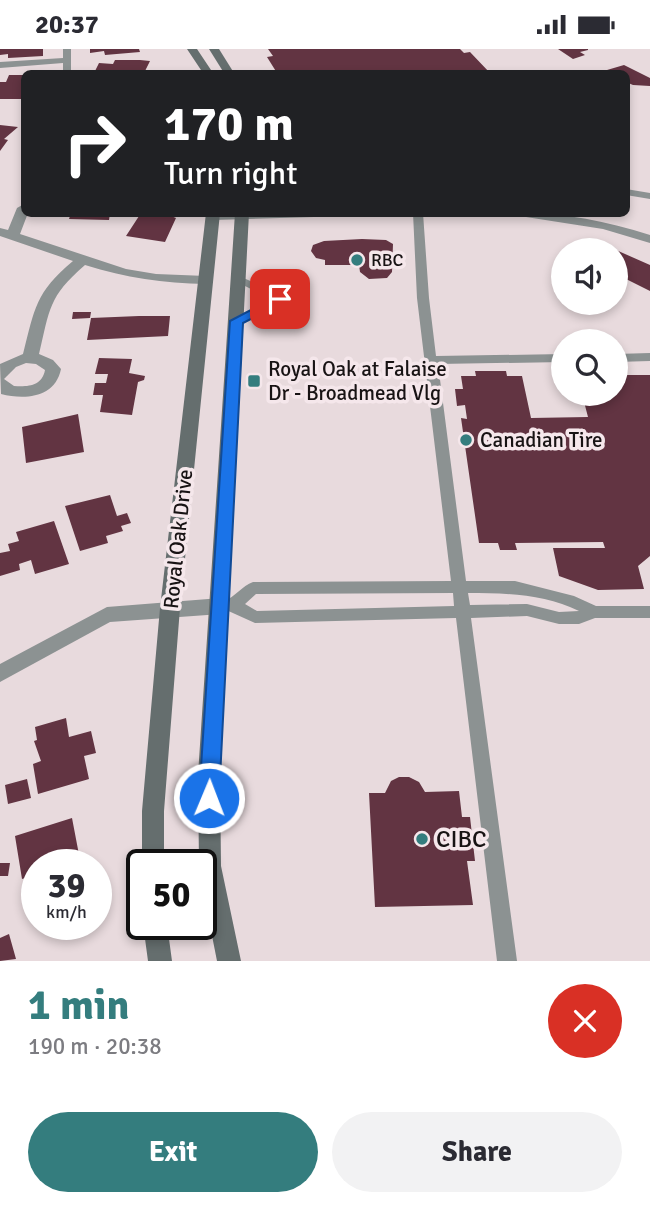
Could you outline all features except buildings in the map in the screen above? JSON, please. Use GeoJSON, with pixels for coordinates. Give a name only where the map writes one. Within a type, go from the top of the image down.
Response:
{"type":"FeatureCollection","features":[{"type":"Feature","properties":{"kind":"main road"},"geometry":{"type":"LineString","coordinates":[[192,49],[206,70]]}},
{"type":"Feature","properties":{"kind":"main road"},"geometry":{"type":"LineString","coordinates":[[214,49],[227,70]]}},
{"type":"Feature","properties":{"kind":"main road","name":"Royal Oak Drive"},"geometry":{"type":"LineString","coordinates":[[153,849],[153,811],[170,608],[213,217]]}},
{"type":"Feature","properties":{"kind":"main road","name":"Royal Oak Drive"},"geometry":{"type":"LineString","coordinates":[[229,961],[210,866],[209,775],[228,605],[242,217]]}},
{"type":"Feature","properties":{"kind":"main road"},"geometry":{"type":"LineString","coordinates":[[157,940],[160,961]]}},
{"type":"Feature","properties":{"kind":"street"},"geometry":{"type":"LineString","coordinates":[[21,212],[6,235],[124,273],[156,278],[205,280]]}},
{"type":"Feature","properties":{"kind":"street"},"geometry":{"type":"LineString","coordinates":[[563,217],[605,225],[650,239]]}},
{"type":"Feature","properties":{"kind":"street"},"geometry":{"type":"LineString","coordinates":[[30,358],[46,299],[61,278],[83,260]]}},
{"type":"Feature","properties":{"kind":"street"},"geometry":{"type":"LineString","coordinates":[[0,375],[9,364],[30,358],[41,359],[53,369],[48,384],[27,393],[6,390],[0,383]]}},
{"type":"Feature","properties":{"kind":"street"},"geometry":{"type":"LineString","coordinates":[[0,674],[107,615],[228,605]]}},
{"type":"Feature","properties":{"kind":"lane"},"geometry":{"type":"LineString","coordinates":[[67,49],[67,70]]}},
{"type":"Feature","properties":{"kind":"lane"},"geometry":{"type":"LineString","coordinates":[[0,65],[67,60]]}},
{"type":"Feature","properties":{"kind":"lane"},"geometry":{"type":"LineString","coordinates":[[630,192],[650,195]]}},
{"type":"Feature","properties":{"kind":"lane"},"geometry":{"type":"LineString","coordinates":[[418,217],[423,298],[507,961]]}},
{"type":"Feature","properties":{"kind":"lane"},"geometry":{"type":"LineString","coordinates":[[237,321],[280,299],[239,279]]}},
{"type":"Feature","properties":{"kind":"lane"},"geometry":{"type":"LineString","coordinates":[[628,358],[650,357]]}},
{"type":"Feature","properties":{"kind":"lane"},"geometry":{"type":"LineString","coordinates":[[431,360],[551,358]]}},
{"type":"Feature","properties":{"kind":"lane"},"geometry":{"type":"LineString","coordinates":[[228,605],[253,588],[526,588],[574,602],[594,612]]}},
{"type":"Feature","properties":{"kind":"lane"},"geometry":{"type":"LineString","coordinates":[[228,605],[255,617],[527,610],[559,618],[579,618],[594,612],[650,612]]}},
{"type":"Feature","properties":{"kind":"place","name":"RBC"},"geometry":{"type":"Point","coordinates":[357,260]}},
{"type":"Feature","properties":{"kind":"place","name":"Royal Oak at Falaise Dr - Broadmead Vlg"},"geometry":{"type":"Point","coordinates":[254,381]}},
{"type":"Feature","properties":{"kind":"place","name":"Canadian Tire"},"geometry":{"type":"Point","coordinates":[466,440]}},
{"type":"Feature","properties":{"kind":"place","name":"CIBC"},"geometry":{"type":"Point","coordinates":[422,839]}},
{"type":"Feature","properties":{"kind":"route"},"geometry":{"type":"LineString","coordinates":[[209,798],[237,321],[280,299]]}}]}
